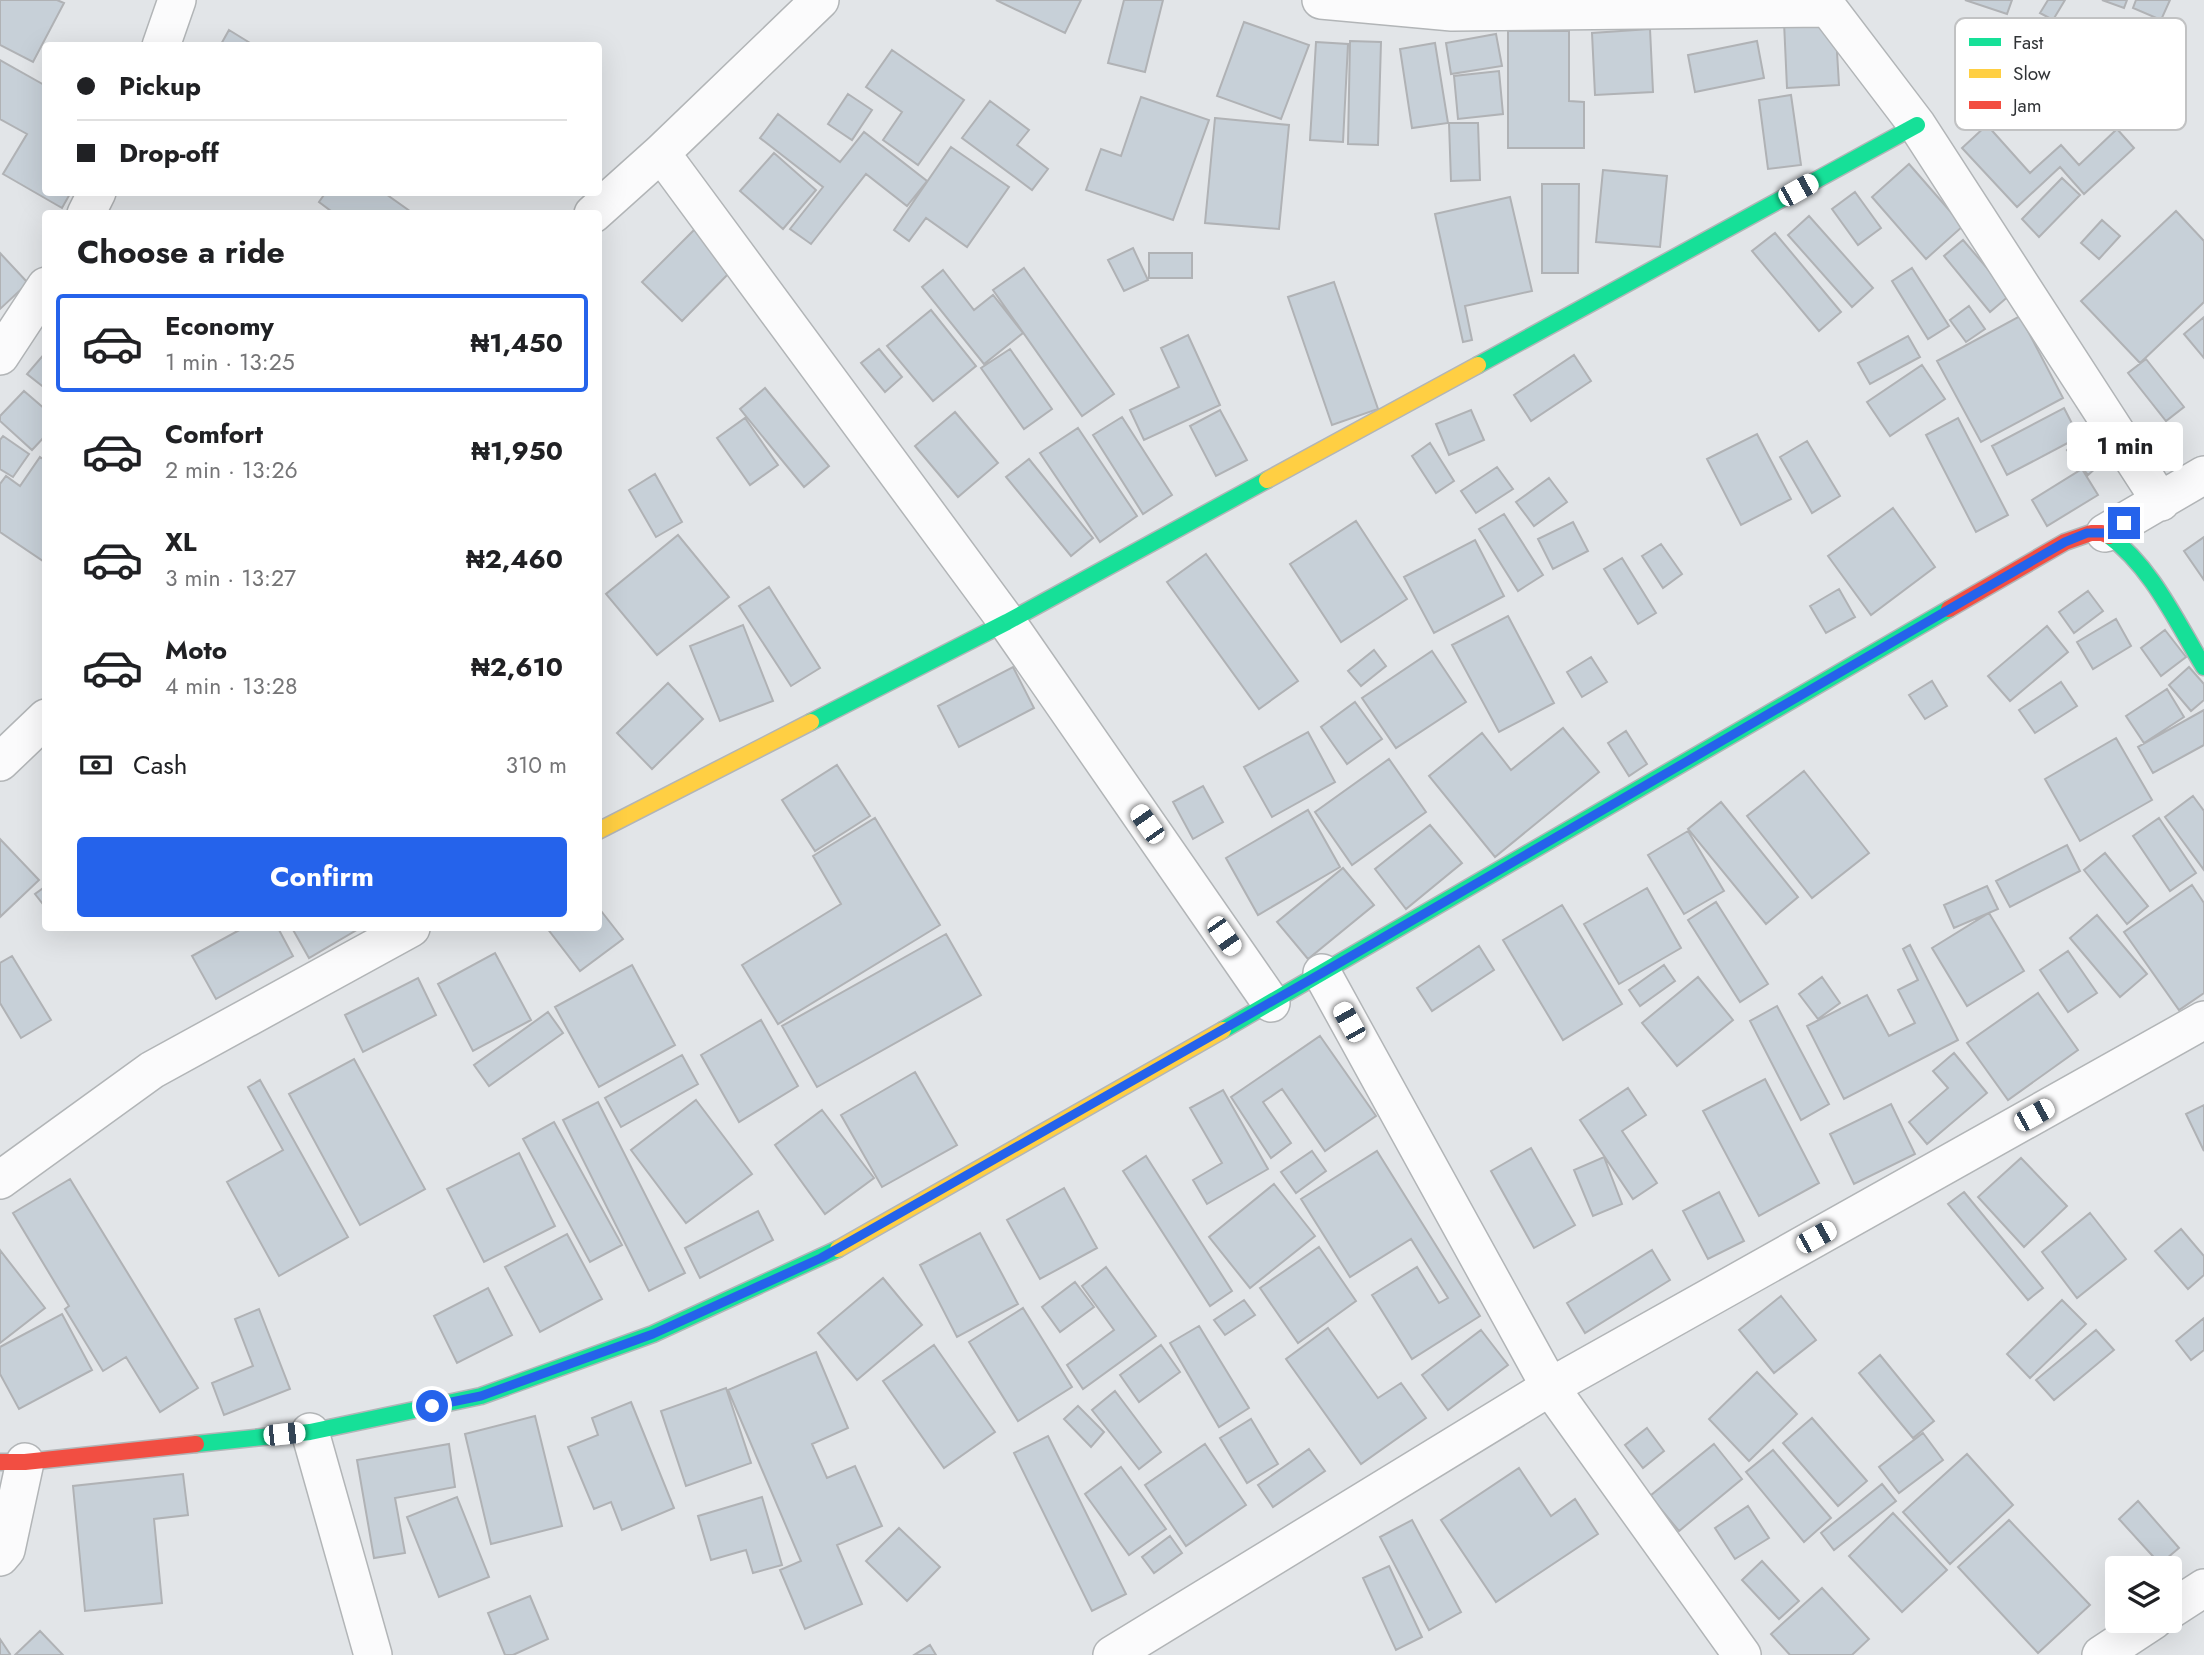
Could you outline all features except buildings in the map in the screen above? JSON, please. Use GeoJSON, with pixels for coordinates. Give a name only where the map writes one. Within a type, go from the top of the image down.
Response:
{"type":"FeatureCollection","features":[{"type":"Feature","properties":{"kind":"street"},"geometry":{"type":"LineString","coordinates":[[162,42],[177,0]]}},
{"type":"Feature","properties":{"kind":"street"},"geometry":{"type":"LineString","coordinates":[[598,210],[662,153],[820,0]]}},
{"type":"Feature","properties":{"kind":"street"},"geometry":{"type":"LineString","coordinates":[[1321,0],[1452,6],[1827,4],[1917,125],[2161,502]]}},
{"type":"Feature","properties":{"kind":"street"},"geometry":{"type":"LineString","coordinates":[[602,829],[1007,622],[1917,125]]}},
{"type":"Feature","properties":{"kind":"street"},"geometry":{"type":"LineString","coordinates":[[662,153],[1007,622],[1271,1003]]}},
{"type":"Feature","properties":{"kind":"street"},"geometry":{"type":"LineString","coordinates":[[0,356],[42,292]]}},
{"type":"Feature","properties":{"kind":"street"},"geometry":{"type":"LineString","coordinates":[[0,1557],[6,1550],[12,1462],[310,1432],[481,1396],[653,1334],[821,1258],[1271,1003],[2065,542],[2087,533],[2105,533],[2204,475]]}},
{"type":"Feature","properties":{"kind":"street"},"geometry":{"type":"LineString","coordinates":[[2105,533],[2124,547],[2139,565],[2204,667]]}},
{"type":"Feature","properties":{"kind":"street"},"geometry":{"type":"LineString","coordinates":[[0,762],[42,722]]}},
{"type":"Feature","properties":{"kind":"street"},"geometry":{"type":"LineString","coordinates":[[0,1180],[152,1070],[406,931]]}},
{"type":"Feature","properties":{"kind":"street"},"geometry":{"type":"LineString","coordinates":[[1322,973],[1549,1387],[1742,1655]]}},
{"type":"Feature","properties":{"kind":"street"},"geometry":{"type":"LineString","coordinates":[[1112,1655],[1549,1387],[2204,1020]]}},
{"type":"Feature","properties":{"kind":"street"},"geometry":{"type":"LineString","coordinates":[[310,1432],[373,1655]]}},
{"type":"Feature","properties":{"kind":"street"},"geometry":{"type":"LineString","coordinates":[[2182,1602],[2204,1588]]}},
{"type":"Feature","properties":{"kind":"street"},"geometry":{"type":"LineString","coordinates":[[2101,1655],[2134,1633]]}},
{"type":"Feature","properties":{"kind":"traffic: fast"},"geometry":{"type":"LineString","coordinates":[[1478,365],[1917,125]]}},
{"type":"Feature","properties":{"kind":"traffic: fast"},"geometry":{"type":"LineString","coordinates":[[811,722],[1007,622],[1267,480]]}},
{"type":"Feature","properties":{"kind":"traffic: fast"},"geometry":{"type":"LineString","coordinates":[[2109,536],[2151,579],[2204,667]]}},
{"type":"Feature","properties":{"kind":"traffic: fast"},"geometry":{"type":"LineString","coordinates":[[1223,1030],[1949,609]]}},
{"type":"Feature","properties":{"kind":"traffic: fast"},"geometry":{"type":"LineString","coordinates":[[196,1444],[310,1432],[481,1396],[653,1334],[838,1249]]}},
{"type":"Feature","properties":{"kind":"traffic: slow"},"geometry":{"type":"LineString","coordinates":[[1267,480],[1478,365]]}},
{"type":"Feature","properties":{"kind":"traffic: slow"},"geometry":{"type":"LineString","coordinates":[[602,829],[811,722]]}},
{"type":"Feature","properties":{"kind":"traffic: slow"},"geometry":{"type":"LineString","coordinates":[[838,1249],[1223,1030]]}},
{"type":"Feature","properties":{"kind":"traffic: jam"},"geometry":{"type":"LineString","coordinates":[[1949,609],[2065,542],[2091,533],[2109,536]]}},
{"type":"Feature","properties":{"kind":"traffic: jam"},"geometry":{"type":"LineString","coordinates":[[0,1462],[25,1462],[196,1444]]}},
{"type":"Feature","properties":{"kind":"route"},"geometry":{"type":"LineString","coordinates":[[432,1406],[481,1396],[653,1334],[821,1258],[1322,973],[2065,542],[2087,533],[2105,533],[2124,523]]}}]}
